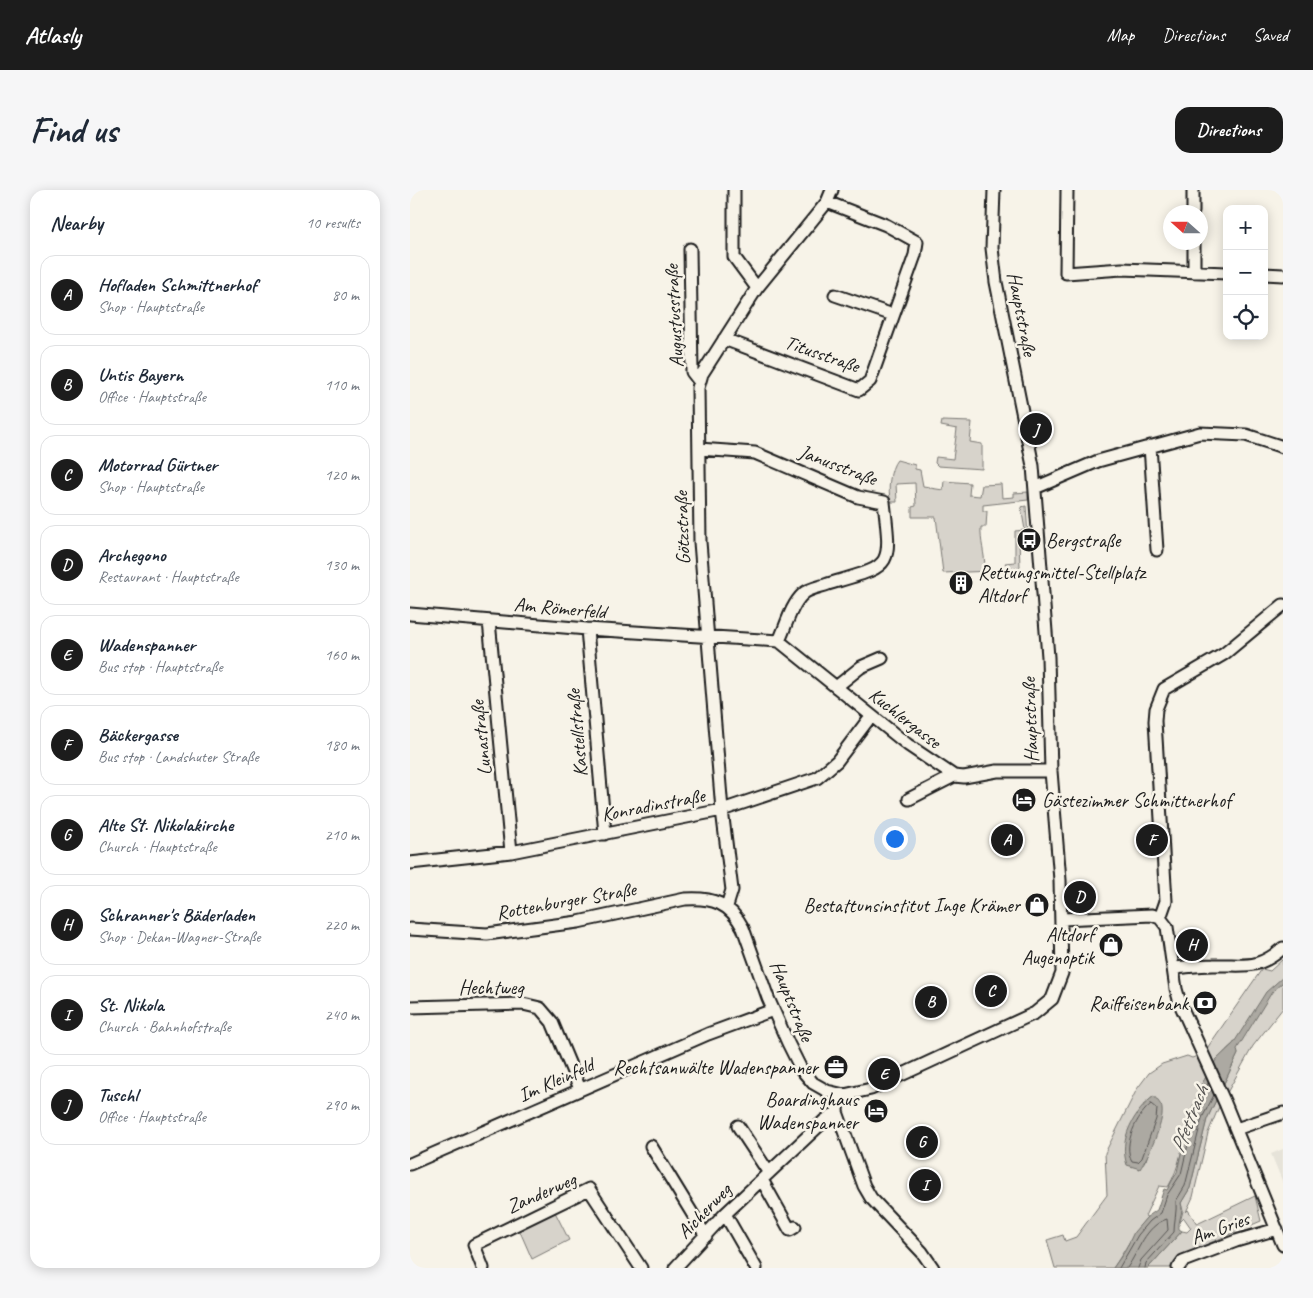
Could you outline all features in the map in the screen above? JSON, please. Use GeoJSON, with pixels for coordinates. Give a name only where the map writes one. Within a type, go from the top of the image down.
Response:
{"type":"FeatureCollection","features":[{"type":"Feature","properties":{"kind":"street"},"geometry":{"type":"LineString","coordinates":[[734,190],[734,257],[757,288]]}},
{"type":"Feature","properties":{"kind":"street","name":"Götzstraße"},"geometry":{"type":"LineString","coordinates":[[727,906],[732,890],[722,810],[700,542],[697,396],[699,380],[757,288],[827,202],[832,190]]}},
{"type":"Feature","properties":{"kind":"street","name":"Hauptstraße"},"geometry":{"type":"LineString","coordinates":[[727,906],[736,915],[743,928],[773,1010],[801,1069],[821,1088],[838,1094],[871,1089],[1036,1013],[1052,999],[1062,973],[1062,919],[1051,771],[1048,657],[1035,488],[1033,466],[996,282],[992,240],[994,190]]}},
{"type":"Feature","properties":{"kind":"street"},"geometry":{"type":"LineString","coordinates":[[1067,190],[1066,273],[1122,269],[1223,273]]}},
{"type":"Feature","properties":{"kind":"street"},"geometry":{"type":"LineString","coordinates":[[1193,190],[1193,205]]}},
{"type":"Feature","properties":{"kind":"street","name":"Titusstraße"},"geometry":{"type":"LineString","coordinates":[[724,339],[859,390],[870,381],[915,255],[917,242],[886,225],[827,202]]}},
{"type":"Feature","properties":{"kind":"street","name":"Augustusstraße"},"geometry":{"type":"LineString","coordinates":[[690,249],[692,372],[699,380]]}},
{"type":"Feature","properties":{"kind":"street"},"geometry":{"type":"LineString","coordinates":[[1194,250],[1194,272]]}},
{"type":"Feature","properties":{"kind":"street"},"geometry":{"type":"LineString","coordinates":[[1268,274],[1283,274]]}},
{"type":"Feature","properties":{"kind":"street"},"geometry":{"type":"LineString","coordinates":[[835,295],[893,315]]}},
{"type":"Feature","properties":{"kind":"street"},"geometry":{"type":"LineString","coordinates":[[1035,488],[1098,461],[1200,433],[1246,435],[1283,447]]}},
{"type":"Feature","properties":{"kind":"street"},"geometry":{"type":"LineString","coordinates":[[1150,446],[1157,550]]}},
{"type":"Feature","properties":{"kind":"street","name":"Janusstraße"},"geometry":{"type":"LineString","coordinates":[[699,448],[755,453],[858,497],[884,502],[889,545],[885,561],[874,571],[804,592],[796,603],[779,641]]}},
{"type":"Feature","properties":{"kind":"street"},"geometry":{"type":"LineString","coordinates":[[1160,918],[1166,901],[1155,721],[1160,698],[1164,689],[1224,654],[1283,604]]}},
{"type":"Feature","properties":{"kind":"street","name":"Am Römerfeld"},"geometry":{"type":"LineString","coordinates":[[410,614],[708,638]]}},
{"type":"Feature","properties":{"kind":"street","name":"Lunastraße"},"geometry":{"type":"LineString","coordinates":[[489,621],[512,852]]}},
{"type":"Feature","properties":{"kind":"street","name":"Kastellstraße"},"geometry":{"type":"LineString","coordinates":[[587,629],[605,834]]}},
{"type":"Feature","properties":{"kind":"street"},"geometry":{"type":"LineString","coordinates":[[708,638],[779,641]]}},
{"type":"Feature","properties":{"kind":"street","name":"Kuchlergasse"},"geometry":{"type":"LineString","coordinates":[[779,641],[871,716],[941,770],[954,776]]}},
{"type":"Feature","properties":{"kind":"street","name":"Kuchlergasse"},"geometry":{"type":"LineString","coordinates":[[836,687],[861,667],[882,658]]}},
{"type":"Feature","properties":{"kind":"street","name":"Konradinstraße"},"geometry":{"type":"LineString","coordinates":[[410,863],[512,852],[722,810],[817,778],[836,761],[871,716]]}},
{"type":"Feature","properties":{"kind":"street"},"geometry":{"type":"LineString","coordinates":[[909,800],[954,776],[964,777],[997,771],[1051,771]]}},
{"type":"Feature","properties":{"kind":"street","name":"Rottenburger Straße"},"geometry":{"type":"LineString","coordinates":[[410,929],[487,934],[578,922],[685,899],[703,898],[727,906]]}},
{"type":"Feature","properties":{"kind":"street"},"geometry":{"type":"LineString","coordinates":[[1062,919],[1152,915],[1160,918],[1167,926],[1181,1006],[1225,1103],[1283,1245]]}},
{"type":"Feature","properties":{"kind":"street"},"geometry":{"type":"LineString","coordinates":[[1174,968],[1214,964],[1240,967],[1262,963],[1283,948]]}},
{"type":"Feature","properties":{"kind":"street","name":"Hechtweg"},"geometry":{"type":"LineString","coordinates":[[410,1007],[523,1004],[540,1008],[552,1022],[580,1090]]}},
{"type":"Feature","properties":{"kind":"street","name":"Im Kleinfeld"},"geometry":{"type":"LineString","coordinates":[[410,1164],[708,1034],[773,1010]]}},
{"type":"Feature","properties":{"kind":"street"},"geometry":{"type":"LineString","coordinates":[[838,1094],[837,1112],[864,1186],[871,1198],[922,1252],[933,1268]]}},
{"type":"Feature","properties":{"kind":"street","name":"Aicherweg"},"geometry":{"type":"LineString","coordinates":[[674,1268],[725,1214],[824,1121],[837,1112]]}},
{"type":"Feature","properties":{"kind":"street"},"geometry":{"type":"LineString","coordinates":[[1236,1130],[1283,1113]]}},
{"type":"Feature","properties":{"kind":"street","name":"Aicherweg"},"geometry":{"type":"LineString","coordinates":[[738,1126],[765,1176],[790,1230],[795,1227]]}},
{"type":"Feature","properties":{"kind":"street"},"geometry":{"type":"LineString","coordinates":[[651,1146],[706,1236]]}},
{"type":"Feature","properties":{"kind":"street","name":"Zanderweg"},"geometry":{"type":"LineString","coordinates":[[483,1268],[474,1245],[589,1190],[641,1268]]}},
{"type":"Feature","properties":{"kind":"street"},"geometry":{"type":"LineString","coordinates":[[725,1214],[756,1268]]}},
{"type":"Feature","properties":{"kind":"street","name":"Am Gries"},"geometry":{"type":"LineString","coordinates":[[1178,1268],[1183,1261],[1236,1241],[1277,1229]]}},
{"type":"Feature","properties":{"kind":"shaded area"},"geometry":{"type":"Polygon","coordinates":[[[942,421],[972,422],[970,442],[982,444],[982,469],[938,466],[935,463],[936,457],[953,459],[957,429],[941,426],[942,421]]]}},
{"type":"Feature","properties":{"kind":"shaded area"},"geometry":{"type":"Polygon","coordinates":[[[897,460],[915,465],[915,469],[920,470],[923,486],[930,488],[943,490],[944,481],[970,483],[969,495],[980,496],[982,485],[1001,484],[1002,498],[1014,497],[1014,493],[1028,492],[1028,500],[983,505],[983,511],[987,511],[986,527],[981,527],[981,537],[985,569],[991,571],[943,573],[936,517],[912,517],[912,507],[916,506],[915,483],[896,484],[897,502],[891,502],[889,492],[890,480],[897,460]]]}},
{"type":"Feature","properties":{"kind":"shaded area"},"geometry":{"type":"Polygon","coordinates":[[[1026,506],[1028,537],[1019,539],[1020,568],[1008,568],[1005,563],[1015,562],[1015,531],[1025,530],[1021,507],[1026,506]]]}},
{"type":"Feature","properties":{"kind":"shaded area"},"geometry":{"type":"Polygon","coordinates":[[[1283,959],[1283,1008],[1253,1046],[1218,1109],[1208,1133],[1193,1197],[1186,1212],[1188,1210],[1197,1224],[1255,1196],[1261,1221],[1191,1251],[1170,1268],[1148,1268],[1182,1231],[1187,1232],[1191,1228],[1184,1218],[1180,1222],[1183,1211],[1181,1203],[1190,1188],[1207,1119],[1238,1054],[1233,1044],[1218,1059],[1205,1080],[1191,1114],[1178,1164],[1168,1187],[1159,1186],[1145,1216],[1147,1217],[1137,1229],[1113,1268],[1055,1268],[1047,1240],[1063,1235],[1065,1241],[1076,1237],[1107,1195],[1105,1153],[1137,1089],[1149,1073],[1162,1064],[1187,1056],[1192,1058],[1203,1054],[1262,969],[1270,971],[1283,959]],[[1154,1096],[1143,1105],[1146,1160],[1152,1142],[1154,1096]]]}},
{"type":"Feature","properties":{"kind":"shaded area"},"geometry":{"type":"Polygon","coordinates":[[[1283,1149],[1283,1183],[1271,1154],[1283,1149]]]}},
{"type":"Feature","properties":{"kind":"shaded area"},"geometry":{"type":"Polygon","coordinates":[[[554,1210],[569,1240],[532,1259],[518,1227],[554,1210]]]}},
{"type":"Feature","properties":{"kind":"water"},"geometry":{"type":"Polygon","coordinates":[[[1283,977],[1283,982],[1272,992],[1237,1049],[1238,1054],[1207,1119],[1190,1188],[1181,1203],[1182,1210],[1179,1229],[1182,1231],[1148,1268],[1113,1268],[1125,1251],[1134,1232],[1147,1217],[1157,1210],[1164,1189],[1167,1190],[1177,1172],[1188,1122],[1201,1085],[1216,1060],[1233,1044],[1266,992],[1283,977]]]}},
{"type":"Feature","properties":{"kind":"water"},"geometry":{"type":"Polygon","coordinates":[[[1154,1096],[1162,1107],[1161,1123],[1140,1169],[1127,1165],[1125,1155],[1126,1136],[1134,1118],[1154,1096]]]}},
{"type":"Feature","properties":{"kind":"place","name":"Tuschl"},"geometry":{"type":"Point","coordinates":[1036,429]}},
{"type":"Feature","properties":{"kind":"place","name":"Bergstraße"},"geometry":{"type":"Point","coordinates":[1029,540]}},
{"type":"Feature","properties":{"kind":"place","name":"Rettungsmittel-Stellplatz Altdorf"},"geometry":{"type":"Point","coordinates":[961,583]}},
{"type":"Feature","properties":{"kind":"place","name":"Gästezimmer Schmittnerhof"},"geometry":{"type":"Point","coordinates":[1024,800]}},
{"type":"Feature","properties":{"kind":"place","name":"Hofladen Schmittnerhof"},"geometry":{"type":"Point","coordinates":[1007,840]}},
{"type":"Feature","properties":{"kind":"place","name":"Bäckergasse"},"geometry":{"type":"Point","coordinates":[1152,840]}},
{"type":"Feature","properties":{"kind":"place","name":"Archegono"},"geometry":{"type":"Point","coordinates":[1080,897]}},
{"type":"Feature","properties":{"kind":"place","name":"Bestattunsinstitut Inge Krämer"},"geometry":{"type":"Point","coordinates":[1037,905]}},
{"type":"Feature","properties":{"kind":"place","name":"Altdorf Augenoptik"},"geometry":{"type":"Point","coordinates":[1111,945]}},
{"type":"Feature","properties":{"kind":"place","name":"Schranner's Bäderladen"},"geometry":{"type":"Point","coordinates":[1192,945]}},
{"type":"Feature","properties":{"kind":"place","name":"Motorrad Gürtner"},"geometry":{"type":"Point","coordinates":[991,991]}},
{"type":"Feature","properties":{"kind":"place","name":"Untis Bayern"},"geometry":{"type":"Point","coordinates":[931,1002]}},
{"type":"Feature","properties":{"kind":"place","name":"Raiffeisenbank"},"geometry":{"type":"Point","coordinates":[1205,1003]}},
{"type":"Feature","properties":{"kind":"place","name":"Rechtsanwälte Wadenspanner"},"geometry":{"type":"Point","coordinates":[836,1067]}},
{"type":"Feature","properties":{"kind":"place","name":"Wadenspanner"},"geometry":{"type":"Point","coordinates":[884,1074]}},
{"type":"Feature","properties":{"kind":"place","name":"Boardinghaus Wadenspanner"},"geometry":{"type":"Point","coordinates":[876,1111]}},
{"type":"Feature","properties":{"kind":"place","name":"Alte St. Nikolakirche"},"geometry":{"type":"Point","coordinates":[922,1142]}},
{"type":"Feature","properties":{"kind":"place","name":"St. Nikola"},"geometry":{"type":"Point","coordinates":[925,1185]}},
{"type":"Feature","properties":{"kind":"water label","name":"Pfettrach"},"geometry":{"type":"Point","coordinates":[1189,1119]}}]}
